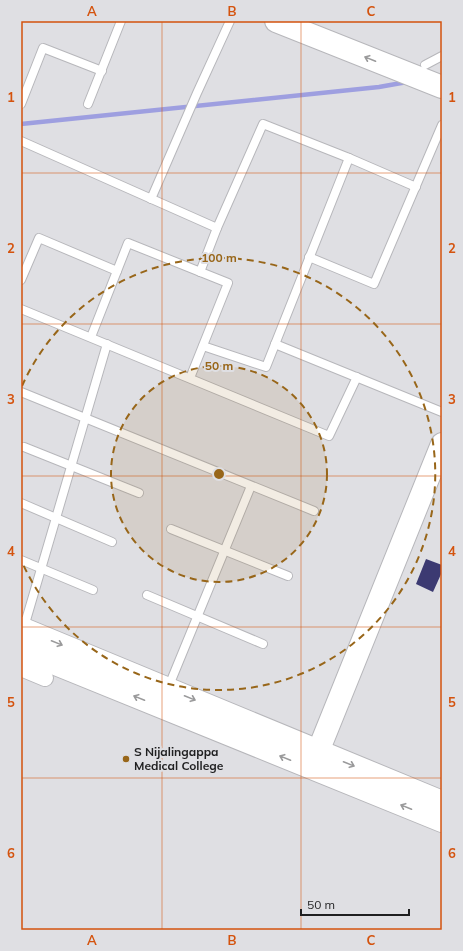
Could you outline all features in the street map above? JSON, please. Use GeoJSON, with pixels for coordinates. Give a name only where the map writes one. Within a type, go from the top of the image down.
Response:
{"type":"FeatureCollection","features":[{"type":"Feature","properties":{"kind":"street"},"geometry":{"type":"LineString","coordinates":[[276,21],[429,66]]}},
{"type":"Feature","properties":{"kind":"street"},"geometry":{"type":"LineString","coordinates":[[314,21],[429,66],[442,87]]}},
{"type":"Feature","properties":{"kind":"street"},"geometry":{"type":"LineString","coordinates":[[315,760],[433,476],[442,444]]}},
{"type":"Feature","properties":{"kind":"street"},"geometry":{"type":"LineString","coordinates":[[22,636],[315,760],[442,802]]}},
{"type":"Feature","properties":{"kind":"street"},"geometry":{"type":"LineString","coordinates":[[22,636],[168,689],[442,821]]}},
{"type":"Feature","properties":{"kind":"street"},"geometry":{"type":"LineString","coordinates":[[21,668],[45,678]]}},
{"type":"Feature","properties":{"kind":"lane"},"geometry":{"type":"LineString","coordinates":[[88,104],[121,21]]}},
{"type":"Feature","properties":{"kind":"lane"},"geometry":{"type":"LineString","coordinates":[[151,199],[230,21]]}},
{"type":"Feature","properties":{"kind":"lane"},"geometry":{"type":"LineString","coordinates":[[21,104],[43,48],[102,70]]}},
{"type":"Feature","properties":{"kind":"lane"},"geometry":{"type":"LineString","coordinates":[[200,272],[216,228],[263,124],[416,187]]}},
{"type":"Feature","properties":{"kind":"lane"},"geometry":{"type":"LineString","coordinates":[[310,257],[374,284],[442,125]]}},
{"type":"Feature","properties":{"kind":"lane"},"geometry":{"type":"LineString","coordinates":[[21,141],[216,228]]}},
{"type":"Feature","properties":{"kind":"lane"},"geometry":{"type":"LineString","coordinates":[[203,346],[266,367],[348,158]]}},
{"type":"Feature","properties":{"kind":"lane"},"geometry":{"type":"LineString","coordinates":[[21,280],[39,238],[118,271]]}},
{"type":"Feature","properties":{"kind":"lane"},"geometry":{"type":"LineString","coordinates":[[91,337],[128,243],[228,283],[190,378]]}},
{"type":"Feature","properties":{"kind":"lane"},"geometry":{"type":"LineString","coordinates":[[21,308],[329,436],[357,377]]}},
{"type":"Feature","properties":{"kind":"lane"},"geometry":{"type":"LineString","coordinates":[[22,636],[106,344]]}},
{"type":"Feature","properties":{"kind":"lane"},"geometry":{"type":"LineString","coordinates":[[275,344],[442,412]]}},
{"type":"Feature","properties":{"kind":"lane"},"geometry":{"type":"LineString","coordinates":[[21,392],[314,511]]}},
{"type":"Feature","properties":{"kind":"lane"},"geometry":{"type":"LineString","coordinates":[[24,446],[138,493]]}},
{"type":"Feature","properties":{"kind":"lane"},"geometry":{"type":"LineString","coordinates":[[168,689],[251,486]]}},
{"type":"Feature","properties":{"kind":"lane"},"geometry":{"type":"LineString","coordinates":[[21,503],[112,542]]}},
{"type":"Feature","properties":{"kind":"lane"},"geometry":{"type":"LineString","coordinates":[[171,529],[288,576]]}},
{"type":"Feature","properties":{"kind":"lane"},"geometry":{"type":"LineString","coordinates":[[21,560],[93,590]]}},
{"type":"Feature","properties":{"kind":"lane"},"geometry":{"type":"LineString","coordinates":[[147,595],[263,644]]}},
{"type":"Feature","properties":{"kind":"building"},"geometry":{"type":"Polygon","coordinates":[[[426,559],[442,565],[442,572],[433,592],[416,584],[426,559]]]}},
{"type":"Feature","properties":{"kind":"waterway"},"geometry":{"type":"LineString","coordinates":[[21,124],[379,87],[407,82]]}},
{"type":"Feature","properties":{"kind":"place","name":"S Nijalingappa Medical College"},"geometry":{"type":"Point","coordinates":[126,759]}}]}
